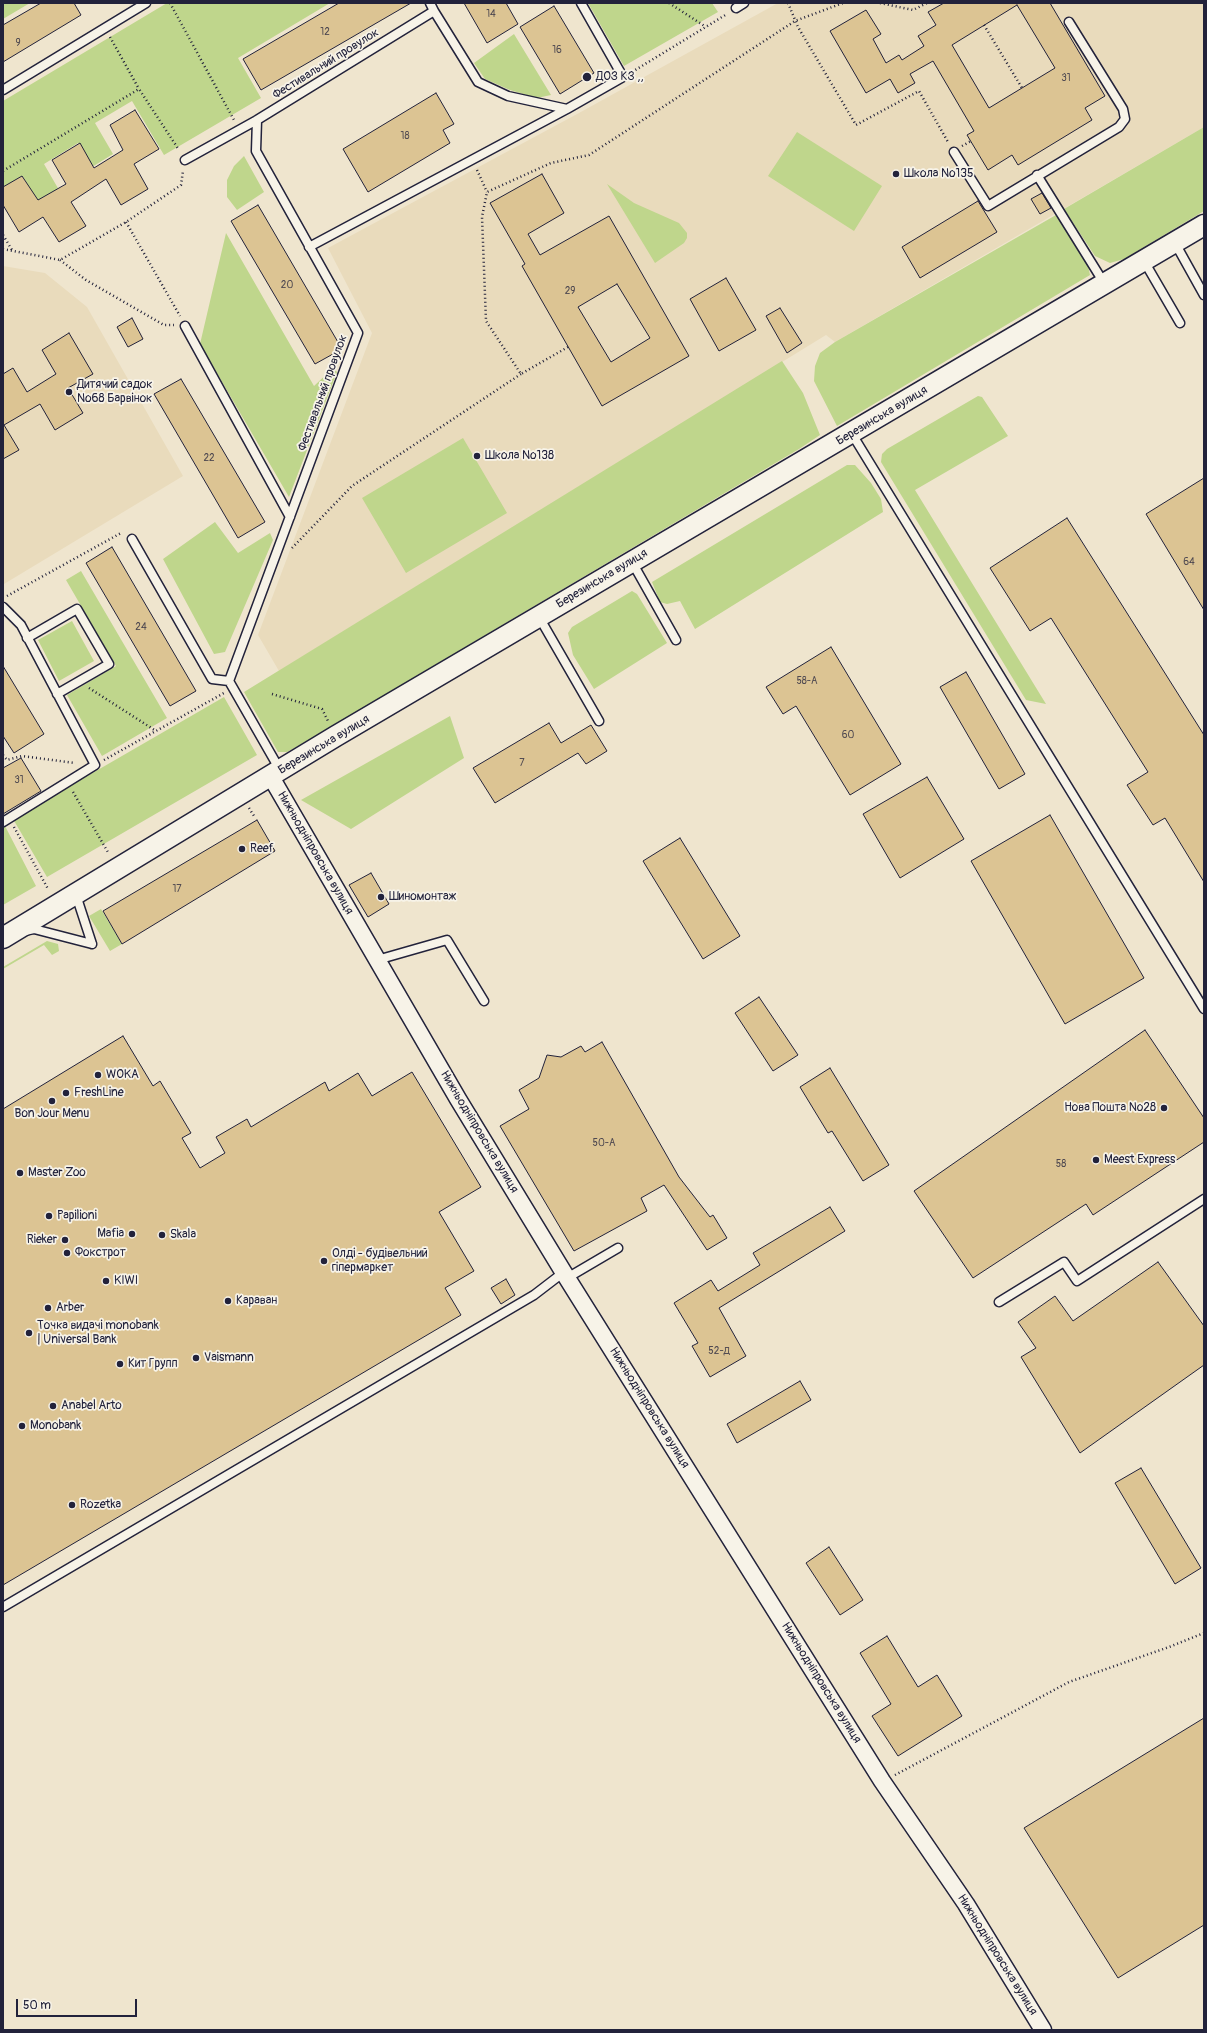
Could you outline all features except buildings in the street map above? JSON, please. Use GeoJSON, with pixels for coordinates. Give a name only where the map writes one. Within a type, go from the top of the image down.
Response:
{"type":"FeatureCollection","features":[{"type":"Feature","properties":{"kind":"street","name":"Березинська вулиця"},"geometry":{"type":"LineString","coordinates":[[8,935],[240,794],[276,774],[336,736],[632,561],[852,434],[1204,225]]}},
{"type":"Feature","properties":{"kind":"street","name":"Нижньодніпровська вулиця"},"geometry":{"type":"LineString","coordinates":[[276,774],[377,960],[458,1099],[566,1275],[882,1781],[966,1904],[1043,2030]]}},
{"type":"Feature","properties":{"kind":"lane"},"geometry":{"type":"LineString","coordinates":[[3,90],[146,3]]}},
{"type":"Feature","properties":{"kind":"lane"},"geometry":{"type":"LineString","coordinates":[[430,3],[478,82],[508,96],[567,109]]}},
{"type":"Feature","properties":{"kind":"lane"},"geometry":{"type":"LineString","coordinates":[[309,247],[567,109],[623,77],[581,3]]}},
{"type":"Feature","properties":{"kind":"lane"},"geometry":{"type":"LineString","coordinates":[[736,8],[744,3]]}},
{"type":"Feature","properties":{"kind":"lane","name":"Фестивальний провулок"},"geometry":{"type":"LineString","coordinates":[[231,684],[290,517],[358,333],[256,151],[257,120],[434,11]]}},
{"type":"Feature","properties":{"kind":"lane"},"geometry":{"type":"LineString","coordinates":[[954,152],[988,206],[1037,175],[1119,127],[1125,119],[1124,110],[1069,22]]}},
{"type":"Feature","properties":{"kind":"lane"},"geometry":{"type":"LineString","coordinates":[[185,160],[257,120]]}},
{"type":"Feature","properties":{"kind":"lane"},"geometry":{"type":"LineString","coordinates":[[1037,175],[1104,283]]}},
{"type":"Feature","properties":{"kind":"lane"},"geometry":{"type":"LineString","coordinates":[[1175,242],[1204,295]]}},
{"type":"Feature","properties":{"kind":"lane"},"geometry":{"type":"LineString","coordinates":[[1144,261],[1180,322]]}},
{"type":"Feature","properties":{"kind":"lane"},"geometry":{"type":"LineString","coordinates":[[185,326],[290,517]]}},
{"type":"Feature","properties":{"kind":"lane"},"geometry":{"type":"LineString","coordinates":[[852,434],[1204,1009]]}},
{"type":"Feature","properties":{"kind":"lane"},"geometry":{"type":"LineString","coordinates":[[132,539],[212,679],[231,684],[276,774]]}},
{"type":"Feature","properties":{"kind":"lane"},"geometry":{"type":"LineString","coordinates":[[632,561],[676,640]]}},
{"type":"Feature","properties":{"kind":"lane"},"geometry":{"type":"LineString","coordinates":[[3,607],[20,625],[94,765],[68,783],[6,820]]}},
{"type":"Feature","properties":{"kind":"lane"},"geometry":{"type":"LineString","coordinates":[[27,638],[77,609],[108,664],[57,694]]}},
{"type":"Feature","properties":{"kind":"lane"},"geometry":{"type":"LineString","coordinates":[[539,617],[599,721]]}},
{"type":"Feature","properties":{"kind":"lane"},"geometry":{"type":"LineString","coordinates":[[8,935],[34,929],[92,944],[76,895]]}},
{"type":"Feature","properties":{"kind":"lane"},"geometry":{"type":"LineString","coordinates":[[377,960],[447,940],[484,1001]]}},
{"type":"Feature","properties":{"kind":"lane"},"geometry":{"type":"LineString","coordinates":[[999,1302],[1064,1262],[1078,1281],[1204,1199]]}},
{"type":"Feature","properties":{"kind":"lane"},"geometry":{"type":"LineString","coordinates":[[3,1607],[566,1275],[618,1248]]}},
{"type":"Feature","properties":{"kind":"path"},"geometry":{"type":"LineString","coordinates":[[170,3],[240,129]]}},
{"type":"Feature","properties":{"kind":"path"},"geometry":{"type":"LineString","coordinates":[[669,3],[706,27]]}},
{"type":"Feature","properties":{"kind":"path"},"geometry":{"type":"LineString","coordinates":[[788,3],[796,21],[856,125],[919,91],[954,152],[970,141]]}},
{"type":"Feature","properties":{"kind":"path"},"geometry":{"type":"LineString","coordinates":[[487,192],[551,164],[590,155],[796,21],[843,3]]}},
{"type":"Feature","properties":{"kind":"path"},"geometry":{"type":"LineString","coordinates":[[880,3],[913,10],[927,3]]}},
{"type":"Feature","properties":{"kind":"path"},"geometry":{"type":"LineString","coordinates":[[623,77],[736,8]]}},
{"type":"Feature","properties":{"kind":"path"},"geometry":{"type":"LineString","coordinates":[[984,25],[1022,88]]}},
{"type":"Feature","properties":{"kind":"path"},"geometry":{"type":"LineString","coordinates":[[60,260],[126,222],[181,186],[185,160],[139,89],[105,28]]}},
{"type":"Feature","properties":{"kind":"path"},"geometry":{"type":"LineString","coordinates":[[3,171],[139,89]]}},
{"type":"Feature","properties":{"kind":"path"},"geometry":{"type":"LineString","coordinates":[[472,160],[487,192],[482,217],[486,321],[521,374],[523,373]]}},
{"type":"Feature","properties":{"kind":"path"},"geometry":{"type":"LineString","coordinates":[[126,222],[185,326]]}},
{"type":"Feature","properties":{"kind":"path"},"geometry":{"type":"LineString","coordinates":[[3,235],[12,251]]}},
{"type":"Feature","properties":{"kind":"path"},"geometry":{"type":"LineString","coordinates":[[3,249],[60,260],[86,280],[164,325],[185,326]]}},
{"type":"Feature","properties":{"kind":"path"},"geometry":{"type":"LineString","coordinates":[[280,545],[290,550],[352,486],[523,373],[568,347]]}},
{"type":"Feature","properties":{"kind":"path"},"geometry":{"type":"LineString","coordinates":[[3,598],[128,529],[132,539]]}},
{"type":"Feature","properties":{"kind":"path"},"geometry":{"type":"LineString","coordinates":[[78,681],[156,731]]}},
{"type":"Feature","properties":{"kind":"path"},"geometry":{"type":"LineString","coordinates":[[3,755],[7,760],[22,756],[94,765],[156,731],[231,684]]}},
{"type":"Feature","properties":{"kind":"path"},"geometry":{"type":"LineString","coordinates":[[272,694],[322,708],[336,736]]}},
{"type":"Feature","properties":{"kind":"path"},"geometry":{"type":"LineString","coordinates":[[68,783],[118,869]]}},
{"type":"Feature","properties":{"kind":"path"},"geometry":{"type":"LineString","coordinates":[[6,820],[58,905]]}},
{"type":"Feature","properties":{"kind":"path"},"geometry":{"type":"LineString","coordinates":[[882,1781],[1069,1682],[1169,1647],[1204,1633]]}},
{"type":"Feature","properties":{"kind":"shaded area"},"geometry":{"type":"Polygon","coordinates":[[[778,3],[1204,3],[1204,127],[835,342],[826,335],[279,671],[258,635],[372,333],[328,248],[579,113],[778,3]]]}},
{"type":"Feature","properties":{"kind":"shaded area","name":"Дитячий садок №68 Барвінок"},"geometry":{"type":"Polygon","coordinates":[[[3,266],[45,273],[87,307],[183,476],[4,584],[3,266]]]}},
{"type":"Feature","properties":{"kind":"green space"},"geometry":{"type":"Polygon","coordinates":[[[3,3],[30,3],[3,19],[3,3]]]}},
{"type":"Feature","properties":{"kind":"green space"},"geometry":{"type":"Polygon","coordinates":[[[167,3],[330,3],[238,58],[261,98],[164,155],[132,101],[95,123],[113,154],[92,167],[78,143],[44,164],[59,190],[38,202],[23,177],[3,188],[3,101],[167,3]]]}},
{"type":"Feature","properties":{"kind":"green space"},"geometry":{"type":"Polygon","coordinates":[[[588,3],[712,3],[718,12],[624,66],[588,3]]]}},
{"type":"Feature","properties":{"kind":"green space"},"geometry":{"type":"Polygon","coordinates":[[[514,34],[551,95],[537,98],[510,90],[485,79],[474,63],[514,34]]]}},
{"type":"Feature","properties":{"kind":"green space"},"geometry":{"type":"Polygon","coordinates":[[[1204,127],[1204,211],[1124,259],[1110,263],[1095,256],[1064,209],[1204,127]]]}},
{"type":"Feature","properties":{"kind":"green space"},"geometry":{"type":"Polygon","coordinates":[[[797,132],[882,186],[854,231],[768,176],[797,132]]]}},
{"type":"Feature","properties":{"kind":"green space"},"geometry":{"type":"Polygon","coordinates":[[[244,156],[264,192],[237,210],[227,197],[227,180],[234,166],[244,156]]]}},
{"type":"Feature","properties":{"kind":"green space"},"geometry":{"type":"Polygon","coordinates":[[[607,184],[634,203],[679,223],[687,233],[687,238],[684,243],[655,263],[607,184]]]}},
{"type":"Feature","properties":{"kind":"green space"},"geometry":{"type":"Polygon","coordinates":[[[1056,215],[1088,266],[1090,275],[837,426],[814,381],[815,366],[820,353],[835,342],[1056,215]]]}},
{"type":"Feature","properties":{"kind":"green space"},"geometry":{"type":"Polygon","coordinates":[[[226,233],[314,386],[333,368],[337,372],[289,497],[200,344],[226,233]]]}},
{"type":"Feature","properties":{"kind":"green space"},"geometry":{"type":"Polygon","coordinates":[[[782,361],[803,393],[820,435],[799,449],[300,745],[287,752],[278,752],[244,692],[782,361]]]}},
{"type":"Feature","properties":{"kind":"green space"},"geometry":{"type":"Polygon","coordinates":[[[978,396],[982,397],[1008,436],[915,490],[1046,704],[1026,700],[881,462],[882,454],[887,449],[978,396]]]}},
{"type":"Feature","properties":{"kind":"green space"},"geometry":{"type":"Polygon","coordinates":[[[463,438],[507,513],[406,573],[362,498],[463,438]]]}},
{"type":"Feature","properties":{"kind":"green space"},"geometry":{"type":"Polygon","coordinates":[[[847,465],[855,465],[871,483],[881,499],[883,512],[695,629],[680,601],[667,604],[660,602],[652,582],[847,465]]]}},
{"type":"Feature","properties":{"kind":"green space"},"geometry":{"type":"Polygon","coordinates":[[[215,522],[238,553],[270,533],[273,540],[225,652],[214,654],[163,559],[215,522]]]}},
{"type":"Feature","properties":{"kind":"green space"},"geometry":{"type":"Polygon","coordinates":[[[81,571],[167,718],[102,756],[67,695],[116,666],[66,580],[81,571]]]}},
{"type":"Feature","properties":{"kind":"green space"},"geometry":{"type":"Polygon","coordinates":[[[632,591],[637,594],[667,643],[594,689],[573,655],[568,633],[572,627],[632,591]]]}},
{"type":"Feature","properties":{"kind":"green space"},"geometry":{"type":"Polygon","coordinates":[[[72,621],[94,661],[59,681],[38,640],[72,621]]]}},
{"type":"Feature","properties":{"kind":"green space"},"geometry":{"type":"Polygon","coordinates":[[[224,697],[257,755],[47,877],[13,819],[224,697]]]}},
{"type":"Feature","properties":{"kind":"green space"},"geometry":{"type":"Polygon","coordinates":[[[450,716],[464,758],[351,829],[301,800],[450,716]]]}},
{"type":"Feature","properties":{"kind":"green space"},"geometry":{"type":"Polygon","coordinates":[[[5,826],[36,886],[3,905],[3,828],[5,826]]]}},
{"type":"Feature","properties":{"kind":"green space"},"geometry":{"type":"Polygon","coordinates":[[[101,909],[122,944],[110,951],[89,916],[101,909]]]}},
{"type":"Feature","properties":{"kind":"green space"},"geometry":{"type":"Polygon","coordinates":[[[47,941],[58,944],[59,951],[52,955],[44,945],[3,969],[3,967],[47,941]]]}},
{"type":"Feature","properties":{"kind":"place","name":"ДОЗ КЗ ,,"},"geometry":{"type":"Point","coordinates":[587,77]}},
{"type":"Feature","properties":{"kind":"place","name":"Школа №135"},"geometry":{"type":"Point","coordinates":[896,174]}},
{"type":"Feature","properties":{"kind":"place","name":"Дитячий садок №68 Барвінок"},"geometry":{"type":"Point","coordinates":[69,392]}},
{"type":"Feature","properties":{"kind":"place","name":"Школа №138"},"geometry":{"type":"Point","coordinates":[477,456]}},
{"type":"Feature","properties":{"kind":"place","name":"Reef"},"geometry":{"type":"Point","coordinates":[242,849]}},
{"type":"Feature","properties":{"kind":"place","name":"Шиномонтаж"},"geometry":{"type":"Point","coordinates":[381,897]}},
{"type":"Feature","properties":{"kind":"place","name":"WOKA"},"geometry":{"type":"Point","coordinates":[98,1075]}},
{"type":"Feature","properties":{"kind":"place","name":"FreshLine"},"geometry":{"type":"Point","coordinates":[66,1093]}},
{"type":"Feature","properties":{"kind":"place","name":"Bon Jour Menu"},"geometry":{"type":"Point","coordinates":[52,1101]}},
{"type":"Feature","properties":{"kind":"place","name":"Нова Пошта №28"},"geometry":{"type":"Point","coordinates":[1164,1108]}},
{"type":"Feature","properties":{"kind":"place","name":"Meest Express"},"geometry":{"type":"Point","coordinates":[1096,1160]}},
{"type":"Feature","properties":{"kind":"place","name":"Master Zoo"},"geometry":{"type":"Point","coordinates":[20,1173]}},
{"type":"Feature","properties":{"kind":"place","name":"Papilioni"},"geometry":{"type":"Point","coordinates":[49,1216]}},
{"type":"Feature","properties":{"kind":"place","name":"Mafia"},"geometry":{"type":"Point","coordinates":[132,1234]}},
{"type":"Feature","properties":{"kind":"place","name":"Skala"},"geometry":{"type":"Point","coordinates":[162,1235]}},
{"type":"Feature","properties":{"kind":"place","name":"Rieker"},"geometry":{"type":"Point","coordinates":[65,1240]}},
{"type":"Feature","properties":{"kind":"place","name":"Фокстрот"},"geometry":{"type":"Point","coordinates":[67,1253]}},
{"type":"Feature","properties":{"kind":"place","name":"Олді - будівельний гіпермаркет"},"geometry":{"type":"Point","coordinates":[324,1261]}},
{"type":"Feature","properties":{"kind":"place","name":"KIWI"},"geometry":{"type":"Point","coordinates":[106,1281]}},
{"type":"Feature","properties":{"kind":"place","name":"Караван"},"geometry":{"type":"Point","coordinates":[228,1301]}},
{"type":"Feature","properties":{"kind":"place","name":"Arber"},"geometry":{"type":"Point","coordinates":[48,1308]}},
{"type":"Feature","properties":{"kind":"place","name":"Точка видачі monobank | Universal Bank"},"geometry":{"type":"Point","coordinates":[29,1333]}},
{"type":"Feature","properties":{"kind":"place","name":"Vaismann"},"geometry":{"type":"Point","coordinates":[196,1358]}},
{"type":"Feature","properties":{"kind":"place","name":"Кит Групп"},"geometry":{"type":"Point","coordinates":[120,1364]}},
{"type":"Feature","properties":{"kind":"place","name":"Anabel Arto"},"geometry":{"type":"Point","coordinates":[53,1406]}},
{"type":"Feature","properties":{"kind":"place","name":"Monobank"},"geometry":{"type":"Point","coordinates":[22,1426]}},
{"type":"Feature","properties":{"kind":"place","name":"Rozetka"},"geometry":{"type":"Point","coordinates":[72,1505]}}]}
